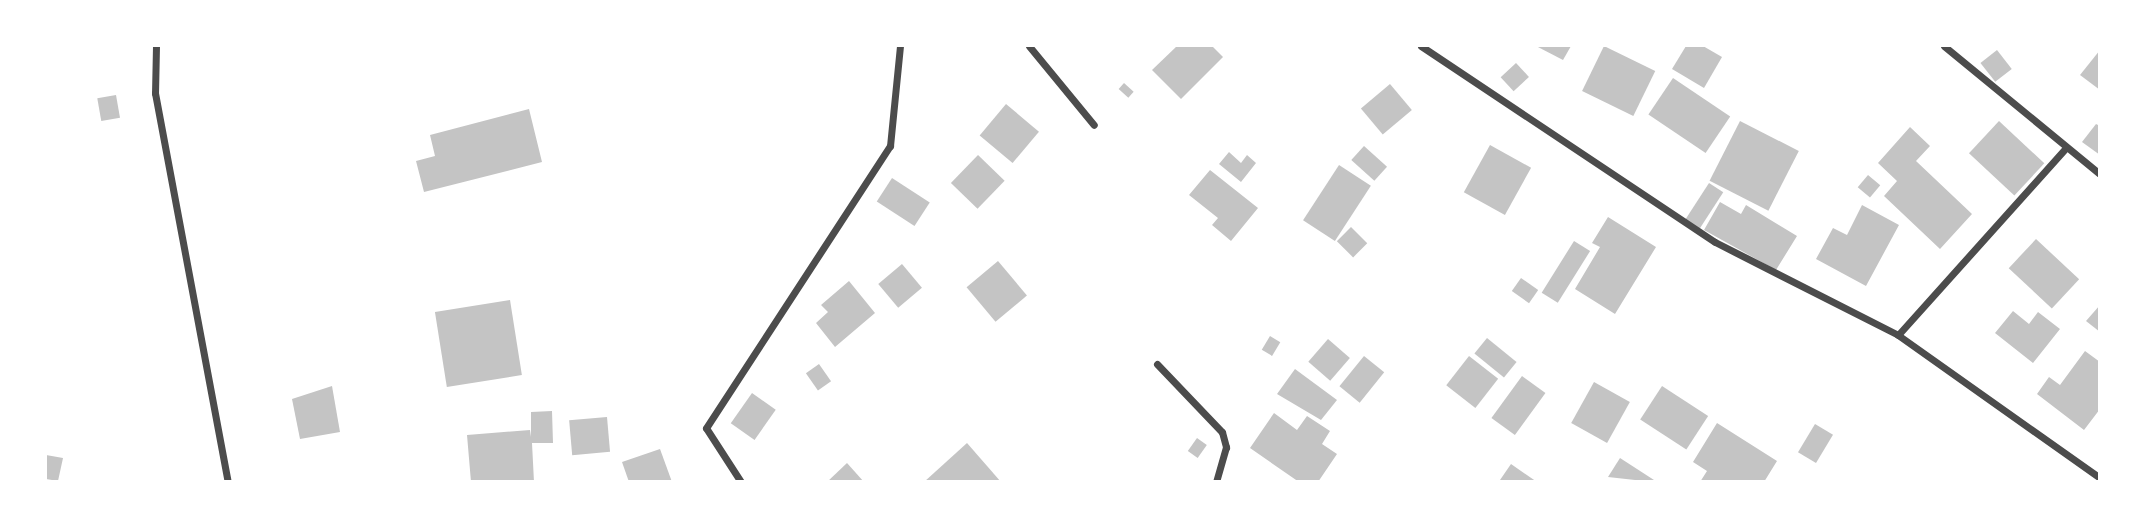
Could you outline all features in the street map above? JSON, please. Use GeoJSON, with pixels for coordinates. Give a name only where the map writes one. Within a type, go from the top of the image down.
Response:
{"type":"FeatureCollection","features":[{"type":"Feature","properties":{"kind":"street"},"geometry":{"type":"LineString","coordinates":[[156,46],[155,93],[228,481]]}},
{"type":"Feature","properties":{"kind":"street"},"geometry":{"type":"LineString","coordinates":[[741,481],[706,428],[890,146],[900,46]]}},
{"type":"Feature","properties":{"kind":"street"},"geometry":{"type":"LineString","coordinates":[[1029,46],[1094,125]]}},
{"type":"Feature","properties":{"kind":"street"},"geometry":{"type":"LineString","coordinates":[[1421,46],[1715,243],[1898,335],[2099,478]]}},
{"type":"Feature","properties":{"kind":"street"},"geometry":{"type":"LineString","coordinates":[[1944,46],[2064,150],[2099,174]]}},
{"type":"Feature","properties":{"kind":"street"},"geometry":{"type":"LineString","coordinates":[[1898,335],[2064,150]]}},
{"type":"Feature","properties":{"kind":"street"},"geometry":{"type":"LineString","coordinates":[[1157,364],[1222,432],[1226,447],[1216,481]]}},
{"type":"Feature","properties":{"kind":"building"},"geometry":{"type":"Polygon","coordinates":[[[1177,46],[1212,46],[1223,57],[1181,99],[1152,70],[1177,46]]]}},
{"type":"Feature","properties":{"kind":"building"},"geometry":{"type":"Polygon","coordinates":[[[1536,46],[1571,46],[1563,60],[1536,46]]]}},
{"type":"Feature","properties":{"kind":"building"},"geometry":{"type":"Polygon","coordinates":[[[1604,46],[1655,71],[1633,116],[1582,91],[1604,46]]]}},
{"type":"Feature","properties":{"kind":"building"},"geometry":{"type":"Polygon","coordinates":[[[1686,46],[1703,46],[1722,57],[1704,88],[1672,69],[1686,46]]]}},
{"type":"Feature","properties":{"kind":"building"},"geometry":{"type":"Polygon","coordinates":[[[1997,50],[2012,69],[1995,82],[1980,63],[1997,50]]]}},
{"type":"Feature","properties":{"kind":"building"},"geometry":{"type":"Polygon","coordinates":[[[2100,50],[2100,90],[2080,75],[2100,50]]]}},
{"type":"Feature","properties":{"kind":"building"},"geometry":{"type":"Polygon","coordinates":[[[1516,63],[1529,77],[1514,91],[1501,77],[1516,63]]]}},
{"type":"Feature","properties":{"kind":"building"},"geometry":{"type":"Polygon","coordinates":[[[1673,78],[1730,117],[1706,153],[1648,114],[1673,78]]]}},
{"type":"Feature","properties":{"kind":"building"},"geometry":{"type":"Polygon","coordinates":[[[1124,83],[1134,92],[1128,98],[1119,89],[1124,83]]]}},
{"type":"Feature","properties":{"kind":"building"},"geometry":{"type":"Polygon","coordinates":[[[1390,84],[1412,110],[1383,134],[1361,108],[1390,84]]]}},
{"type":"Feature","properties":{"kind":"building"},"geometry":{"type":"Polygon","coordinates":[[[116,95],[120,118],[101,121],[97,98],[116,95]]]}},
{"type":"Feature","properties":{"kind":"building"},"geometry":{"type":"Polygon","coordinates":[[[1006,104],[1039,132],[1013,163],[980,135],[1006,104]]]}},
{"type":"Feature","properties":{"kind":"building"},"geometry":{"type":"Polygon","coordinates":[[[529,109],[542,162],[424,192],[416,161],[435,156],[430,135],[529,109]]]}},
{"type":"Feature","properties":{"kind":"building"},"geometry":{"type":"Polygon","coordinates":[[[1740,121],[1799,151],[1768,211],[1710,181],[1740,121]]]}},
{"type":"Feature","properties":{"kind":"building"},"geometry":{"type":"Polygon","coordinates":[[[1999,121],[2044,163],[2014,195],[1969,153],[1999,121]]]}},
{"type":"Feature","properties":{"kind":"building"},"geometry":{"type":"Polygon","coordinates":[[[2096,124],[2100,126],[2100,155],[2082,142],[2096,124]]]}},
{"type":"Feature","properties":{"kind":"building"},"geometry":{"type":"Polygon","coordinates":[[[1910,127],[1930,146],[1916,161],[1972,214],[1940,249],[1884,196],[1897,181],[1878,163],[1910,127]]]}},
{"type":"Feature","properties":{"kind":"building"},"geometry":{"type":"Polygon","coordinates":[[[1490,145],[1531,168],[1505,215],[1464,192],[1490,145]]]}},
{"type":"Feature","properties":{"kind":"building"},"geometry":{"type":"Polygon","coordinates":[[[1364,146],[1387,167],[1374,181],[1351,160],[1364,146]]]}},
{"type":"Feature","properties":{"kind":"building"},"geometry":{"type":"Polygon","coordinates":[[[1229,152],[1241,163],[1247,155],[1256,163],[1241,182],[1219,164],[1229,152]]]}},
{"type":"Feature","properties":{"kind":"building"},"geometry":{"type":"Polygon","coordinates":[[[978,155],[1005,181],[978,209],[951,183],[978,155]]]}},
{"type":"Feature","properties":{"kind":"building"},"geometry":{"type":"Polygon","coordinates":[[[1339,165],[1371,186],[1335,241],[1303,220],[1339,165]]]}},
{"type":"Feature","properties":{"kind":"building"},"geometry":{"type":"Polygon","coordinates":[[[1210,170],[1258,208],[1231,241],[1212,225],[1218,218],[1189,195],[1210,170]]]}},
{"type":"Feature","properties":{"kind":"building"},"geometry":{"type":"Polygon","coordinates":[[[1868,175],[1880,185],[1870,198],[1858,187],[1868,175]]]}},
{"type":"Feature","properties":{"kind":"building"},"geometry":{"type":"Polygon","coordinates":[[[892,178],[930,203],[914,226],[877,201],[892,178]]]}},
{"type":"Feature","properties":{"kind":"building"},"geometry":{"type":"Polygon","coordinates":[[[1709,183],[1723,192],[1699,229],[1685,220],[1709,183]]]}},
{"type":"Feature","properties":{"kind":"building"},"geometry":{"type":"Polygon","coordinates":[[[1720,202],[1741,214],[1746,205],[1797,236],[1776,270],[1704,230],[1720,202]]]}},
{"type":"Feature","properties":{"kind":"building"},"geometry":{"type":"Polygon","coordinates":[[[1862,205],[1899,225],[1866,286],[1816,259],[1833,228],[1847,235],[1862,205]]]}},
{"type":"Feature","properties":{"kind":"building"},"geometry":{"type":"Polygon","coordinates":[[[1608,217],[1656,247],[1615,314],[1575,289],[1600,247],[1592,243],[1608,217]]]}},
{"type":"Feature","properties":{"kind":"building"},"geometry":{"type":"Polygon","coordinates":[[[1351,227],[1367,243],[1353,257],[1337,241],[1351,227]]]}},
{"type":"Feature","properties":{"kind":"building"},"geometry":{"type":"Polygon","coordinates":[[[2036,239],[2079,279],[2052,308],[2009,268],[2036,239]]]}},
{"type":"Feature","properties":{"kind":"building"},"geometry":{"type":"Polygon","coordinates":[[[1574,241],[1590,251],[1558,303],[1542,293],[1574,241]]]}},
{"type":"Feature","properties":{"kind":"building"},"geometry":{"type":"Polygon","coordinates":[[[998,261],[1027,295],[996,322],[967,287],[998,261]]]}},
{"type":"Feature","properties":{"kind":"building"},"geometry":{"type":"Polygon","coordinates":[[[902,264],[922,288],[898,308],[878,284],[902,264]]]}},
{"type":"Feature","properties":{"kind":"building"},"geometry":{"type":"Polygon","coordinates":[[[1521,278],[1538,290],[1529,303],[1512,291],[1521,278]]]}},
{"type":"Feature","properties":{"kind":"building"},"geometry":{"type":"Polygon","coordinates":[[[849,281],[875,313],[835,347],[816,323],[828,312],[821,305],[849,281]]]}},
{"type":"Feature","properties":{"kind":"building"},"geometry":{"type":"Polygon","coordinates":[[[510,300],[522,375],[447,387],[435,312],[510,300]]]}},
{"type":"Feature","properties":{"kind":"building"},"geometry":{"type":"Polygon","coordinates":[[[2100,305],[2100,332],[2086,321],[2100,305]]]}},
{"type":"Feature","properties":{"kind":"building"},"geometry":{"type":"Polygon","coordinates":[[[2013,311],[2029,324],[2038,312],[2060,329],[2033,363],[1995,333],[2013,311]]]}},
{"type":"Feature","properties":{"kind":"building"},"geometry":{"type":"Polygon","coordinates":[[[1270,336],[1280,342],[1272,356],[1262,350],[1270,336]]]}},
{"type":"Feature","properties":{"kind":"building"},"geometry":{"type":"Polygon","coordinates":[[[1487,338],[1517,362],[1504,377],[1474,354],[1487,338]]]}},
{"type":"Feature","properties":{"kind":"building"},"geometry":{"type":"Polygon","coordinates":[[[1328,339],[1350,358],[1330,381],[1308,362],[1328,339]]]}},
{"type":"Feature","properties":{"kind":"building"},"geometry":{"type":"Polygon","coordinates":[[[2085,351],[2100,362],[2100,409],[2084,430],[2037,394],[2049,377],[2060,385],[2085,351]]]}},
{"type":"Feature","properties":{"kind":"building"},"geometry":{"type":"Polygon","coordinates":[[[1364,356],[1384,372],[1360,403],[1339,386],[1364,356]]]}},
{"type":"Feature","properties":{"kind":"building"},"geometry":{"type":"Polygon","coordinates":[[[1469,356],[1498,379],[1475,408],[1446,385],[1469,356]]]}},
{"type":"Feature","properties":{"kind":"building"},"geometry":{"type":"Polygon","coordinates":[[[819,364],[831,381],[818,390],[806,373],[819,364]]]}},
{"type":"Feature","properties":{"kind":"building"},"geometry":{"type":"Polygon","coordinates":[[[1295,369],[1337,400],[1321,420],[1277,394],[1295,369]]]}},
{"type":"Feature","properties":{"kind":"building"},"geometry":{"type":"Polygon","coordinates":[[[1522,376],[1545,393],[1515,435],[1491,418],[1522,376]]]}},
{"type":"Feature","properties":{"kind":"building"},"geometry":{"type":"Polygon","coordinates":[[[1594,382],[1630,402],[1607,443],[1571,423],[1594,382]]]}},
{"type":"Feature","properties":{"kind":"building"},"geometry":{"type":"Polygon","coordinates":[[[332,386],[340,432],[300,439],[292,399],[332,386]]]}},
{"type":"Feature","properties":{"kind":"building"},"geometry":{"type":"Polygon","coordinates":[[[1662,386],[1708,416],[1686,450],[1640,420],[1662,386]]]}},
{"type":"Feature","properties":{"kind":"building"},"geometry":{"type":"Polygon","coordinates":[[[752,393],[776,410],[755,440],[731,423],[752,393]]]}},
{"type":"Feature","properties":{"kind":"building"},"geometry":{"type":"Polygon","coordinates":[[[552,411],[553,443],[532,443],[534,482],[471,482],[467,435],[530,430],[531,437],[531,412],[552,411]]]}},
{"type":"Feature","properties":{"kind":"building"},"geometry":{"type":"Polygon","coordinates":[[[1274,413],[1297,430],[1307,416],[1330,431],[1322,444],[1337,454],[1318,482],[1299,482],[1250,448],[1274,413]]]}},
{"type":"Feature","properties":{"kind":"building"},"geometry":{"type":"Polygon","coordinates":[[[607,417],[610,452],[572,455],[569,420],[607,417]]]}},
{"type":"Feature","properties":{"kind":"building"},"geometry":{"type":"Polygon","coordinates":[[[1717,423],[1777,461],[1764,482],[1700,482],[1707,471],[1693,462],[1717,423]]]}},
{"type":"Feature","properties":{"kind":"building"},"geometry":{"type":"Polygon","coordinates":[[[1815,424],[1833,435],[1816,463],[1798,452],[1815,424]]]}},
{"type":"Feature","properties":{"kind":"building"},"geometry":{"type":"Polygon","coordinates":[[[1197,438],[1207,445],[1198,458],[1188,451],[1197,438]]]}},
{"type":"Feature","properties":{"kind":"building"},"geometry":{"type":"Polygon","coordinates":[[[967,443],[1001,482],[924,482],[967,443]]]}},
{"type":"Feature","properties":{"kind":"building"},"geometry":{"type":"Polygon","coordinates":[[[660,449],[672,482],[629,482],[622,462],[660,449]]]}},
{"type":"Feature","properties":{"kind":"building"},"geometry":{"type":"Polygon","coordinates":[[[46,455],[63,458],[58,481],[46,479],[46,455]]]}},
{"type":"Feature","properties":{"kind":"building"},"geometry":{"type":"Polygon","coordinates":[[[1620,458],[1654,480],[1653,482],[1608,477],[1620,458]]]}},
{"type":"Feature","properties":{"kind":"building"},"geometry":{"type":"Polygon","coordinates":[[[847,463],[864,482],[827,482],[847,463]]]}},
{"type":"Feature","properties":{"kind":"building"},"geometry":{"type":"Polygon","coordinates":[[[1511,464],[1537,482],[1500,480],[1511,464]]]}}]}
